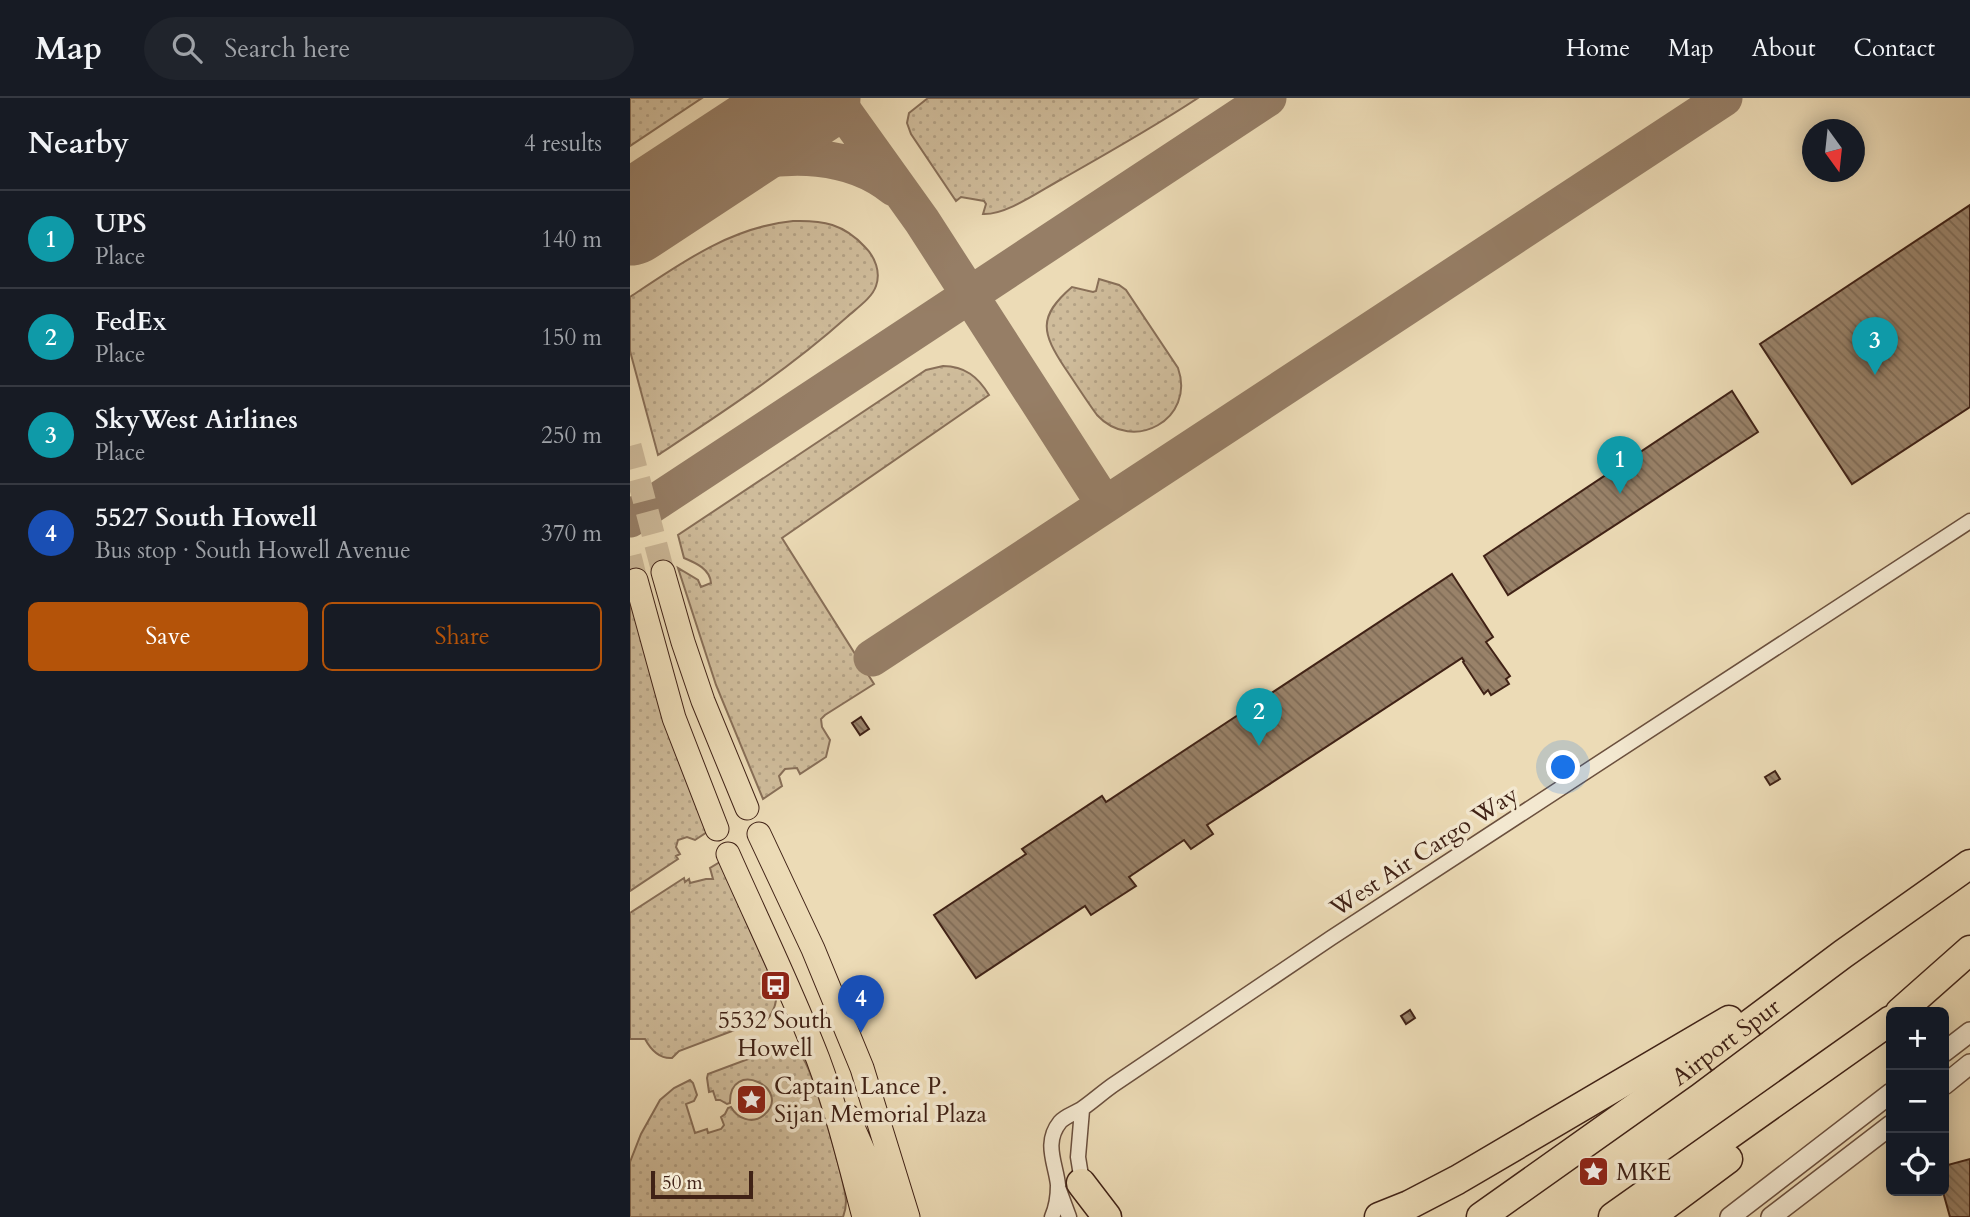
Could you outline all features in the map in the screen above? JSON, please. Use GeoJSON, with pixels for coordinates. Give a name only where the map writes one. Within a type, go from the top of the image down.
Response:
{"type":"FeatureCollection","features":[{"type":"Feature","properties":{"kind":"highway","name":"Airport Spur"},"geometry":{"type":"LineString","coordinates":[[1481,1217],[1970,864]]}},
{"type":"Feature","properties":{"kind":"highway"},"geometry":{"type":"LineString","coordinates":[[1906,1007],[1970,950]]}},
{"type":"Feature","properties":{"kind":"highway"},"geometry":{"type":"LineString","coordinates":[[1379,1217],[1416,1202],[1457,1180],[1843,954]]}},
{"type":"Feature","properties":{"kind":"highway"},"geometry":{"type":"LineString","coordinates":[[1613,1217],[1886,1023]]}},
{"type":"Feature","properties":{"kind":"highway"},"geometry":{"type":"LineString","coordinates":[[1650,1217],[1768,1129],[1886,1024]]}},
{"type":"Feature","properties":{"kind":"highway"},"geometry":{"type":"LineString","coordinates":[[1070,1184],[1107,1217]]}},
{"type":"Feature","properties":{"kind":"main road"},"geometry":{"type":"LineString","coordinates":[[663,572],[703,701],[747,808]]}},
{"type":"Feature","properties":{"kind":"main road"},"geometry":{"type":"LineString","coordinates":[[636,580],[674,718],[717,829]]}},
{"type":"Feature","properties":{"kind":"main road"},"geometry":{"type":"LineString","coordinates":[[759,834],[817,959],[862,1068],[908,1217]]}},
{"type":"Feature","properties":{"kind":"main road"},"geometry":{"type":"LineString","coordinates":[[728,854],[778,963],[818,1060],[836,1112],[864,1217]]}},
{"type":"Feature","properties":{"kind":"main road"},"geometry":{"type":"LineString","coordinates":[[818,1060],[857,1133],[887,1217]]}},
{"type":"Feature","properties":{"kind":"main road"},"geometry":{"type":"LineString","coordinates":[[851,1217],[858,1194]]}},
{"type":"Feature","properties":{"kind":"street","name":"West Air Cargo Way"},"geometry":{"type":"LineString","coordinates":[[1090,1217],[1070,1184],[1052,1164],[1053,1135],[1061,1121],[1082,1110],[1113,1084],[1331,938],[1970,521]]}},
{"type":"Feature","properties":{"kind":"street"},"geometry":{"type":"LineString","coordinates":[[1949,1048],[1970,1032]]}},
{"type":"Feature","properties":{"kind":"street"},"geometry":{"type":"LineString","coordinates":[[1949,1080],[1970,1064]]}},
{"type":"Feature","properties":{"kind":"street"},"geometry":{"type":"LineString","coordinates":[[1730,1217],[1886,1097]]}},
{"type":"Feature","properties":{"kind":"street","name":"West Air Cargo Way"},"geometry":{"type":"LineString","coordinates":[[1052,1217],[1070,1184],[1082,1110]]}},
{"type":"Feature","properties":{"kind":"street"},"geometry":{"type":"LineString","coordinates":[[1771,1217],[1886,1129]]}},
{"type":"Feature","properties":{"kind":"street"},"geometry":{"type":"LineString","coordinates":[[1805,1159],[1820,1180]]}},
{"type":"Feature","properties":{"kind":"street"},"geometry":{"type":"LineString","coordinates":[[1069,1217],[1070,1184]]}},
{"type":"Feature","properties":{"kind":"shaded area"},"geometry":{"type":"Polygon","coordinates":[[[630,98],[702,98],[630,146],[630,98]]]}},
{"type":"Feature","properties":{"kind":"shaded area"},"geometry":{"type":"Polygon","coordinates":[[[928,98],[1198,98],[1024,201],[1003,211],[983,214],[986,204],[984,201],[961,197],[956,201],[911,134],[907,123],[909,113],[928,98]]]}},
{"type":"Feature","properties":{"kind":"shaded area"},"geometry":{"type":"Polygon","coordinates":[[[814,221],[832,225],[857,239],[869,251],[876,265],[878,275],[874,290],[868,299],[802,354],[658,455],[630,351],[630,297],[688,260],[728,239],[770,225],[814,221]]]}},
{"type":"Feature","properties":{"kind":"shaded area"},"geometry":{"type":"Polygon","coordinates":[[[1099,279],[1126,290],[1178,368],[1181,386],[1178,402],[1170,416],[1143,431],[1127,431],[1112,426],[1097,415],[1057,356],[1048,335],[1048,317],[1061,298],[1072,287],[1096,291],[1099,279]]]}},
{"type":"Feature","properties":{"kind":"shaded area"},"geometry":{"type":"Polygon","coordinates":[[[943,366],[964,370],[980,383],[989,395],[782,538],[874,684],[821,719],[822,727],[830,740],[826,757],[800,774],[797,768],[785,769],[779,776],[782,786],[763,799],[716,685],[678,568],[698,580],[701,587],[711,583],[710,578],[702,567],[684,558],[678,535],[926,370],[943,366]]]}},
{"type":"Feature","properties":{"kind":"shaded area"},"geometry":{"type":"Polygon","coordinates":[[[630,598],[664,716],[707,832],[695,840],[687,837],[678,840],[678,859],[630,891],[630,598]]]}},
{"type":"Feature","properties":{"kind":"shaded area"},"geometry":{"type":"Polygon","coordinates":[[[720,862],[768,970],[766,972],[774,990],[777,990],[775,1006],[768,1019],[760,1026],[748,1025],[679,1051],[672,1058],[663,1057],[653,1050],[645,1039],[630,1039],[630,913],[684,878],[685,882],[689,879],[690,883],[713,879],[710,868],[720,862]]]}},
{"type":"Feature","properties":{"kind":"shaded area"},"geometry":{"type":"Polygon","coordinates":[[[775,1049],[789,1050],[801,1056],[813,1080],[844,1190],[846,1203],[843,1217],[630,1217],[630,1162],[641,1134],[660,1100],[674,1088],[690,1080],[697,1095],[694,1101],[686,1104],[695,1133],[707,1129],[708,1133],[721,1129],[724,1125],[721,1117],[731,1107],[745,1119],[755,1120],[764,1115],[771,1105],[771,1096],[766,1088],[758,1082],[739,1082],[732,1089],[730,1103],[727,1104],[716,1100],[713,1091],[709,1092],[708,1074],[775,1049]]]}},
{"type":"Feature","properties":{"kind":"building"},"geometry":{"type":"Polygon","coordinates":[[[1970,205],[1970,407],[1852,484],[1760,344],[1970,205]]]}},
{"type":"Feature","properties":{"kind":"building"},"geometry":{"type":"Polygon","coordinates":[[[1732,391],[1758,432],[1508,595],[1484,556],[1732,391]]]}},
{"type":"Feature","properties":{"kind":"building"},"geometry":{"type":"Polygon","coordinates":[[[1452,574],[1493,637],[1486,642],[1510,676],[1506,679],[1509,684],[1491,695],[1488,690],[1484,694],[1462,658],[1207,825],[1213,834],[1191,849],[1184,840],[1129,877],[1136,886],[1091,915],[1085,906],[976,978],[934,915],[1026,854],[1022,849],[1102,796],[1106,802],[1452,574]]]}},
{"type":"Feature","properties":{"kind":"building"},"geometry":{"type":"Polygon","coordinates":[[[861,717],[869,729],[860,735],[852,723],[861,717]]]}},
{"type":"Feature","properties":{"kind":"building"},"geometry":{"type":"Polygon","coordinates":[[[1775,771],[1780,779],[1770,785],[1765,777],[1775,771]]]}},
{"type":"Feature","properties":{"kind":"building"},"geometry":{"type":"Polygon","coordinates":[[[1410,1010],[1415,1018],[1406,1024],[1401,1016],[1410,1010]]]}},
{"type":"Feature","properties":{"kind":"building"},"geometry":{"type":"Polygon","coordinates":[[[1970,1159],[1970,1217],[1950,1217],[1944,1196],[1949,1196],[1949,1165],[1970,1159]]]}},
{"type":"Feature","properties":{"kind":"taxiway"},"geometry":{"type":"LineString","coordinates":[[834,98],[922,221],[1105,505]]}},
{"type":"Feature","properties":{"kind":"taxiway"},"geometry":{"type":"LineString","coordinates":[[630,519],[1268,98]]}},
{"type":"Feature","properties":{"kind":"taxiway"},"geometry":{"type":"LineString","coordinates":[[872,658],[1724,98]]}},
{"type":"Feature","properties":{"kind":"taxiway"},"geometry":{"type":"LineString","coordinates":[[630,222],[707,178],[735,167],[776,159],[797,157],[839,162],[877,176],[894,188]]}},
{"type":"Feature","properties":{"kind":"runway"},"geometry":{"type":"LineString","coordinates":[[630,219],[814,98]]}},
{"type":"Feature","properties":{"kind":"tunnel"},"geometry":{"type":"LineString","coordinates":[[630,446],[663,572]]}},
{"type":"Feature","properties":{"kind":"tunnel"},"geometry":{"type":"LineString","coordinates":[[630,556],[636,580]]}},
{"type":"Feature","properties":{"kind":"place","name":"SkyWest Airlines"},"geometry":{"type":"Point","coordinates":[1875,375]}},
{"type":"Feature","properties":{"kind":"place","name":"UPS"},"geometry":{"type":"Point","coordinates":[1620,494]}},
{"type":"Feature","properties":{"kind":"place","name":"FedEx"},"geometry":{"type":"Point","coordinates":[1259,746]}},
{"type":"Feature","properties":{"kind":"place","name":"5532 South Howell"},"geometry":{"type":"Point","coordinates":[775,986]}},
{"type":"Feature","properties":{"kind":"place","name":"5527 South Howell"},"geometry":{"type":"Point","coordinates":[861,1033]}},
{"type":"Feature","properties":{"kind":"place","name":"Captain Lance P. Sijan Memorial Plaza"},"geometry":{"type":"Point","coordinates":[751,1100]}},
{"type":"Feature","properties":{"kind":"place","name":"MKE"},"geometry":{"type":"Point","coordinates":[1593,1172]}}]}
